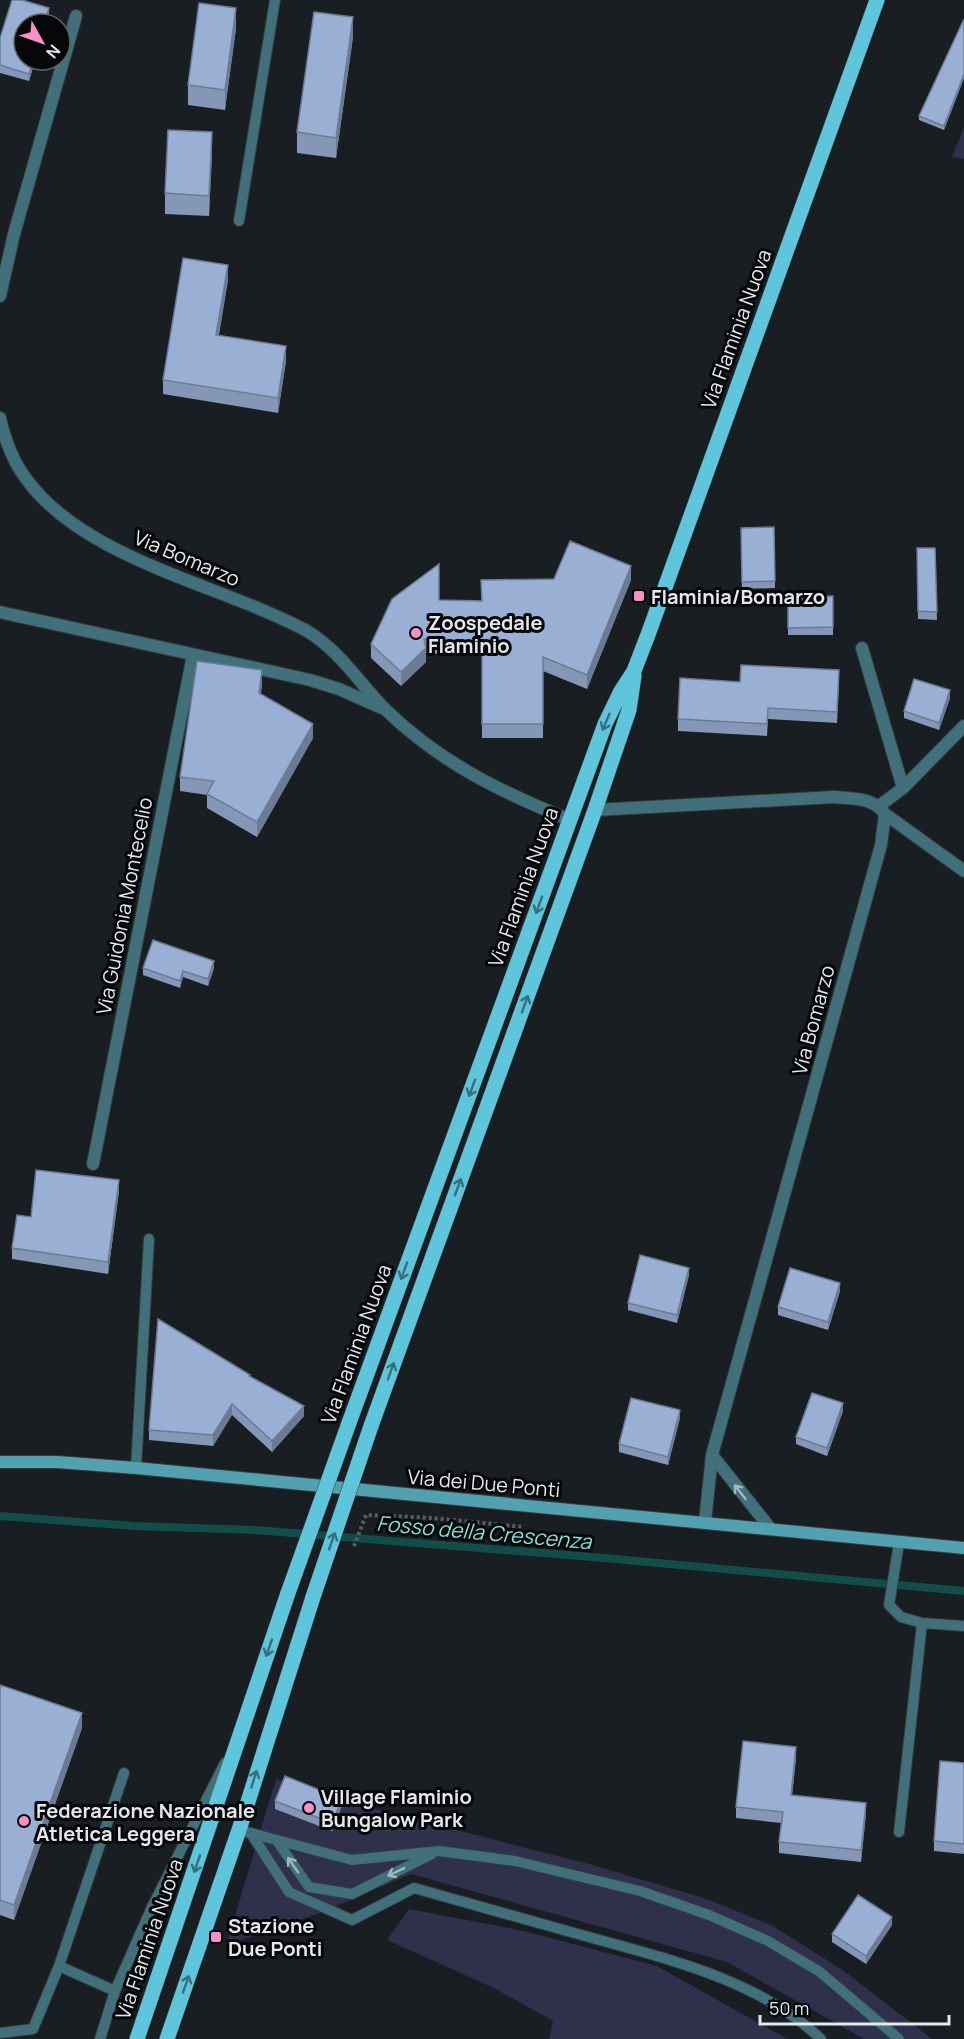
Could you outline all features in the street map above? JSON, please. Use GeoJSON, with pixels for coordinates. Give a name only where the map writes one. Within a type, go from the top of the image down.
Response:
{"type":"FeatureCollection","features":[{"type":"Feature","properties":{"kind":"main road","name":"Via Flaminia Nuova"},"geometry":{"type":"LineString","coordinates":[[167,2039],[245,1833],[313,1597],[371,1426],[596,810],[629,710],[634,671],[876,0]]}},
{"type":"Feature","properties":{"kind":"main road","name":"Via Flaminia Nuova"},"geometry":{"type":"LineString","coordinates":[[137,2039],[288,1593],[349,1423],[605,724],[621,691],[634,671]]}},
{"type":"Feature","properties":{"kind":"street"},"geometry":{"type":"LineString","coordinates":[[0,296],[14,234],[76,16]]}},
{"type":"Feature","properties":{"kind":"street","name":"Via Bomarzo"},"geometry":{"type":"LineString","coordinates":[[0,418],[15,463],[27,481],[57,512],[84,531],[120,550],[296,625],[313,635],[342,658],[386,710],[429,746],[477,779],[570,820]]}},
{"type":"Feature","properties":{"kind":"street","name":"Via Bomarzo"},"geometry":{"type":"LineString","coordinates":[[0,612],[310,680],[386,710]]}},
{"type":"Feature","properties":{"kind":"street"},"geometry":{"type":"LineString","coordinates":[[862,648],[903,788]]}},
{"type":"Feature","properties":{"kind":"street","name":"Via Guidonia Montecelio"},"geometry":{"type":"LineString","coordinates":[[93,1164],[193,655]]}},
{"type":"Feature","properties":{"kind":"street"},"geometry":{"type":"LineString","coordinates":[[882,810],[964,726]]}},
{"type":"Feature","properties":{"kind":"street"},"geometry":{"type":"LineString","coordinates":[[596,810],[834,797],[871,802],[964,871]]}},
{"type":"Feature","properties":{"kind":"street","name":"Via Bomarzo"},"geometry":{"type":"LineString","coordinates":[[705,1522],[712,1455],[881,845],[882,810]]}},
{"type":"Feature","properties":{"kind":"street"},"geometry":{"type":"LineString","coordinates":[[712,1455],[770,1528]]}},
{"type":"Feature","properties":{"kind":"street","name":"Via dei Due Ponti"},"geometry":{"type":"LineString","coordinates":[[0,1462],[57,1462],[136,1468],[964,1548]]}},
{"type":"Feature","properties":{"kind":"lane"},"geometry":{"type":"LineString","coordinates":[[239,220],[275,0]]}},
{"type":"Feature","properties":{"kind":"lane"},"geometry":{"type":"LineString","coordinates":[[136,1468],[149,1239]]}},
{"type":"Feature","properties":{"kind":"lane"},"geometry":{"type":"LineString","coordinates":[[899,1543],[889,1605],[902,1617],[922,1623],[964,1626]]}},
{"type":"Feature","properties":{"kind":"lane"},"geometry":{"type":"LineString","coordinates":[[899,1832],[922,1623]]}},
{"type":"Feature","properties":{"kind":"lane"},"geometry":{"type":"LineString","coordinates":[[100,2039],[115,1991],[162,1886],[240,1733]]}},
{"type":"Feature","properties":{"kind":"lane"},"geometry":{"type":"LineString","coordinates":[[0,2033],[33,2029],[59,1966],[124,1773]]}},
{"type":"Feature","properties":{"kind":"lane"},"geometry":{"type":"LineString","coordinates":[[245,1833],[352,1860],[440,1851],[515,1861],[640,1891],[710,1915],[768,1941],[820,1972],[899,2039]]}},
{"type":"Feature","properties":{"kind":"lane"},"geometry":{"type":"LineString","coordinates":[[245,1833],[289,1892],[352,1920],[414,1888],[644,1952],[735,1983],[785,2009],[821,2039]]}},
{"type":"Feature","properties":{"kind":"lane"},"geometry":{"type":"LineString","coordinates":[[277,1841],[309,1887],[352,1894],[440,1851]]}},
{"type":"Feature","properties":{"kind":"lane"},"geometry":{"type":"LineString","coordinates":[[59,1966],[115,1991]]}},
{"type":"Feature","properties":{"kind":"path"},"geometry":{"type":"LineString","coordinates":[[366,1515],[433,1518]]}},
{"type":"Feature","properties":{"kind":"shaded area"},"geometry":{"type":"Polygon","coordinates":[[[964,127],[964,159],[952,157],[964,127]]]}},
{"type":"Feature","properties":{"kind":"shaded area"},"geometry":{"type":"Polygon","coordinates":[[[276,1779],[390,1813],[589,1864],[707,1899],[773,1926],[844,1971],[932,2039],[864,2039],[727,1962],[411,1874],[320,1913],[236,1942],[228,1939],[276,1779]]]}},
{"type":"Feature","properties":{"kind":"shaded area"},"geometry":{"type":"Polygon","coordinates":[[[409,1909],[524,1931],[657,1966],[787,2039],[549,2039],[553,2021],[494,1988],[387,1940],[409,1909]]]}},
{"type":"Feature","properties":{"kind":"building"},"geometry":{"type":"Polygon","coordinates":[[[12,0],[22,0],[49,8],[48,12],[12,12],[12,69],[0,65],[0,38],[12,0]]]}},
{"type":"Feature","properties":{"kind":"building"},"geometry":{"type":"Polygon","coordinates":[[[199,3],[236,8],[225,90],[188,85],[199,3]]]}},
{"type":"Feature","properties":{"kind":"building"},"geometry":{"type":"Polygon","coordinates":[[[314,12],[353,17],[336,138],[297,132],[314,12]]]}},
{"type":"Feature","properties":{"kind":"building"},"geometry":{"type":"Polygon","coordinates":[[[964,19],[964,74],[944,126],[919,116],[964,19]]]}},
{"type":"Feature","properties":{"kind":"building"},"geometry":{"type":"Polygon","coordinates":[[[168,130],[212,132],[209,196],[165,193],[168,130]]]}},
{"type":"Feature","properties":{"kind":"building"},"geometry":{"type":"Polygon","coordinates":[[[183,258],[228,265],[216,335],[286,346],[278,398],[163,380],[183,258]]]}},
{"type":"Feature","properties":{"kind":"building"},"geometry":{"type":"Polygon","coordinates":[[[774,527],[775,581],[742,582],[741,528],[774,527]]]}},
{"type":"Feature","properties":{"kind":"building"},"geometry":{"type":"Polygon","coordinates":[[[570,541],[631,566],[587,675],[543,657],[543,724],[482,724],[482,642],[424,639],[426,648],[401,672],[371,644],[392,599],[439,564],[439,600],[482,601],[481,580],[554,579],[570,541]]]}},
{"type":"Feature","properties":{"kind":"building"},"geometry":{"type":"Polygon","coordinates":[[[917,548],[935,548],[937,612],[918,611],[917,548]]]}},
{"type":"Feature","properties":{"kind":"building"},"geometry":{"type":"Polygon","coordinates":[[[833,596],[833,627],[788,628],[788,597],[833,596]]]}},
{"type":"Feature","properties":{"kind":"building"},"geometry":{"type":"Polygon","coordinates":[[[197,661],[262,670],[259,693],[313,724],[257,822],[207,794],[214,781],[180,777],[197,661]]]}},
{"type":"Feature","properties":{"kind":"building"},"geometry":{"type":"Polygon","coordinates":[[[741,665],[839,670],[837,712],[768,708],[767,724],[678,719],[680,678],[740,682],[741,665]]]}},
{"type":"Feature","properties":{"kind":"building"},"geometry":{"type":"Polygon","coordinates":[[[914,679],[950,690],[939,723],[904,711],[914,679]]]}},
{"type":"Feature","properties":{"kind":"building"},"geometry":{"type":"Polygon","coordinates":[[[153,940],[214,961],[208,979],[183,971],[180,981],[143,968],[153,940]]]}},
{"type":"Feature","properties":{"kind":"building"},"geometry":{"type":"Polygon","coordinates":[[[36,1170],[119,1180],[108,1262],[12,1248],[17,1215],[31,1217],[36,1170]]]}},
{"type":"Feature","properties":{"kind":"building"},"geometry":{"type":"Polygon","coordinates":[[[640,1255],[689,1268],[677,1315],[628,1303],[640,1255]]]}},
{"type":"Feature","properties":{"kind":"building"},"geometry":{"type":"Polygon","coordinates":[[[790,1268],[840,1283],[828,1322],[778,1307],[790,1268]]]}},
{"type":"Feature","properties":{"kind":"building"},"geometry":{"type":"Polygon","coordinates":[[[158,1319],[249,1376],[304,1406],[272,1441],[232,1404],[213,1435],[149,1430],[158,1319]]]}},
{"type":"Feature","properties":{"kind":"building"},"geometry":{"type":"Polygon","coordinates":[[[812,1393],[843,1403],[827,1448],[796,1437],[812,1393]]]}},
{"type":"Feature","properties":{"kind":"building"},"geometry":{"type":"Polygon","coordinates":[[[631,1398],[680,1410],[668,1457],[619,1444],[631,1398]]]}},
{"type":"Feature","properties":{"kind":"building","name":"Federazione Nazionale Atletica Leggera"},"geometry":{"type":"Polygon","coordinates":[[[0,1685],[82,1713],[14,1905],[0,1900],[0,1685]]]}},
{"type":"Feature","properties":{"kind":"building"},"geometry":{"type":"Polygon","coordinates":[[[743,1741],[796,1747],[791,1795],[866,1803],[861,1850],[779,1842],[783,1812],[736,1807],[743,1741]]]}},
{"type":"Feature","properties":{"kind":"building"},"geometry":{"type":"Polygon","coordinates":[[[940,1761],[964,1763],[964,1844],[934,1841],[940,1761]]]}},
{"type":"Feature","properties":{"kind":"building","name":"Village Flaminio Bungalow Park"},"geometry":{"type":"Polygon","coordinates":[[[285,1776],[342,1799],[332,1823],[275,1801],[285,1776]]]}},
{"type":"Feature","properties":{"kind":"building"},"geometry":{"type":"Polygon","coordinates":[[[858,1895],[892,1917],[866,1956],[832,1934],[858,1895]]]}},
{"type":"Feature","properties":{"kind":"waterway","name":"Fosso della Crescenza"},"geometry":{"type":"LineString","coordinates":[[0,1516],[134,1526],[255,1530],[604,1558],[964,1591]]}},
{"type":"Feature","properties":{"kind":"place","name":"Flaminia/Bomarzo"},"geometry":{"type":"Point","coordinates":[639,596]}},
{"type":"Feature","properties":{"kind":"place","name":"Zoospedale Flaminio"},"geometry":{"type":"Point","coordinates":[416,633]}},
{"type":"Feature","properties":{"kind":"place","name":"Village Flaminio Bungalow Park"},"geometry":{"type":"Point","coordinates":[309,1808]}},
{"type":"Feature","properties":{"kind":"place","name":"Federazione Nazionale Atletica Leggera"},"geometry":{"type":"Point","coordinates":[24,1821]}},
{"type":"Feature","properties":{"kind":"place","name":"Stazione Due Ponti"},"geometry":{"type":"Point","coordinates":[216,1937]}}]}
